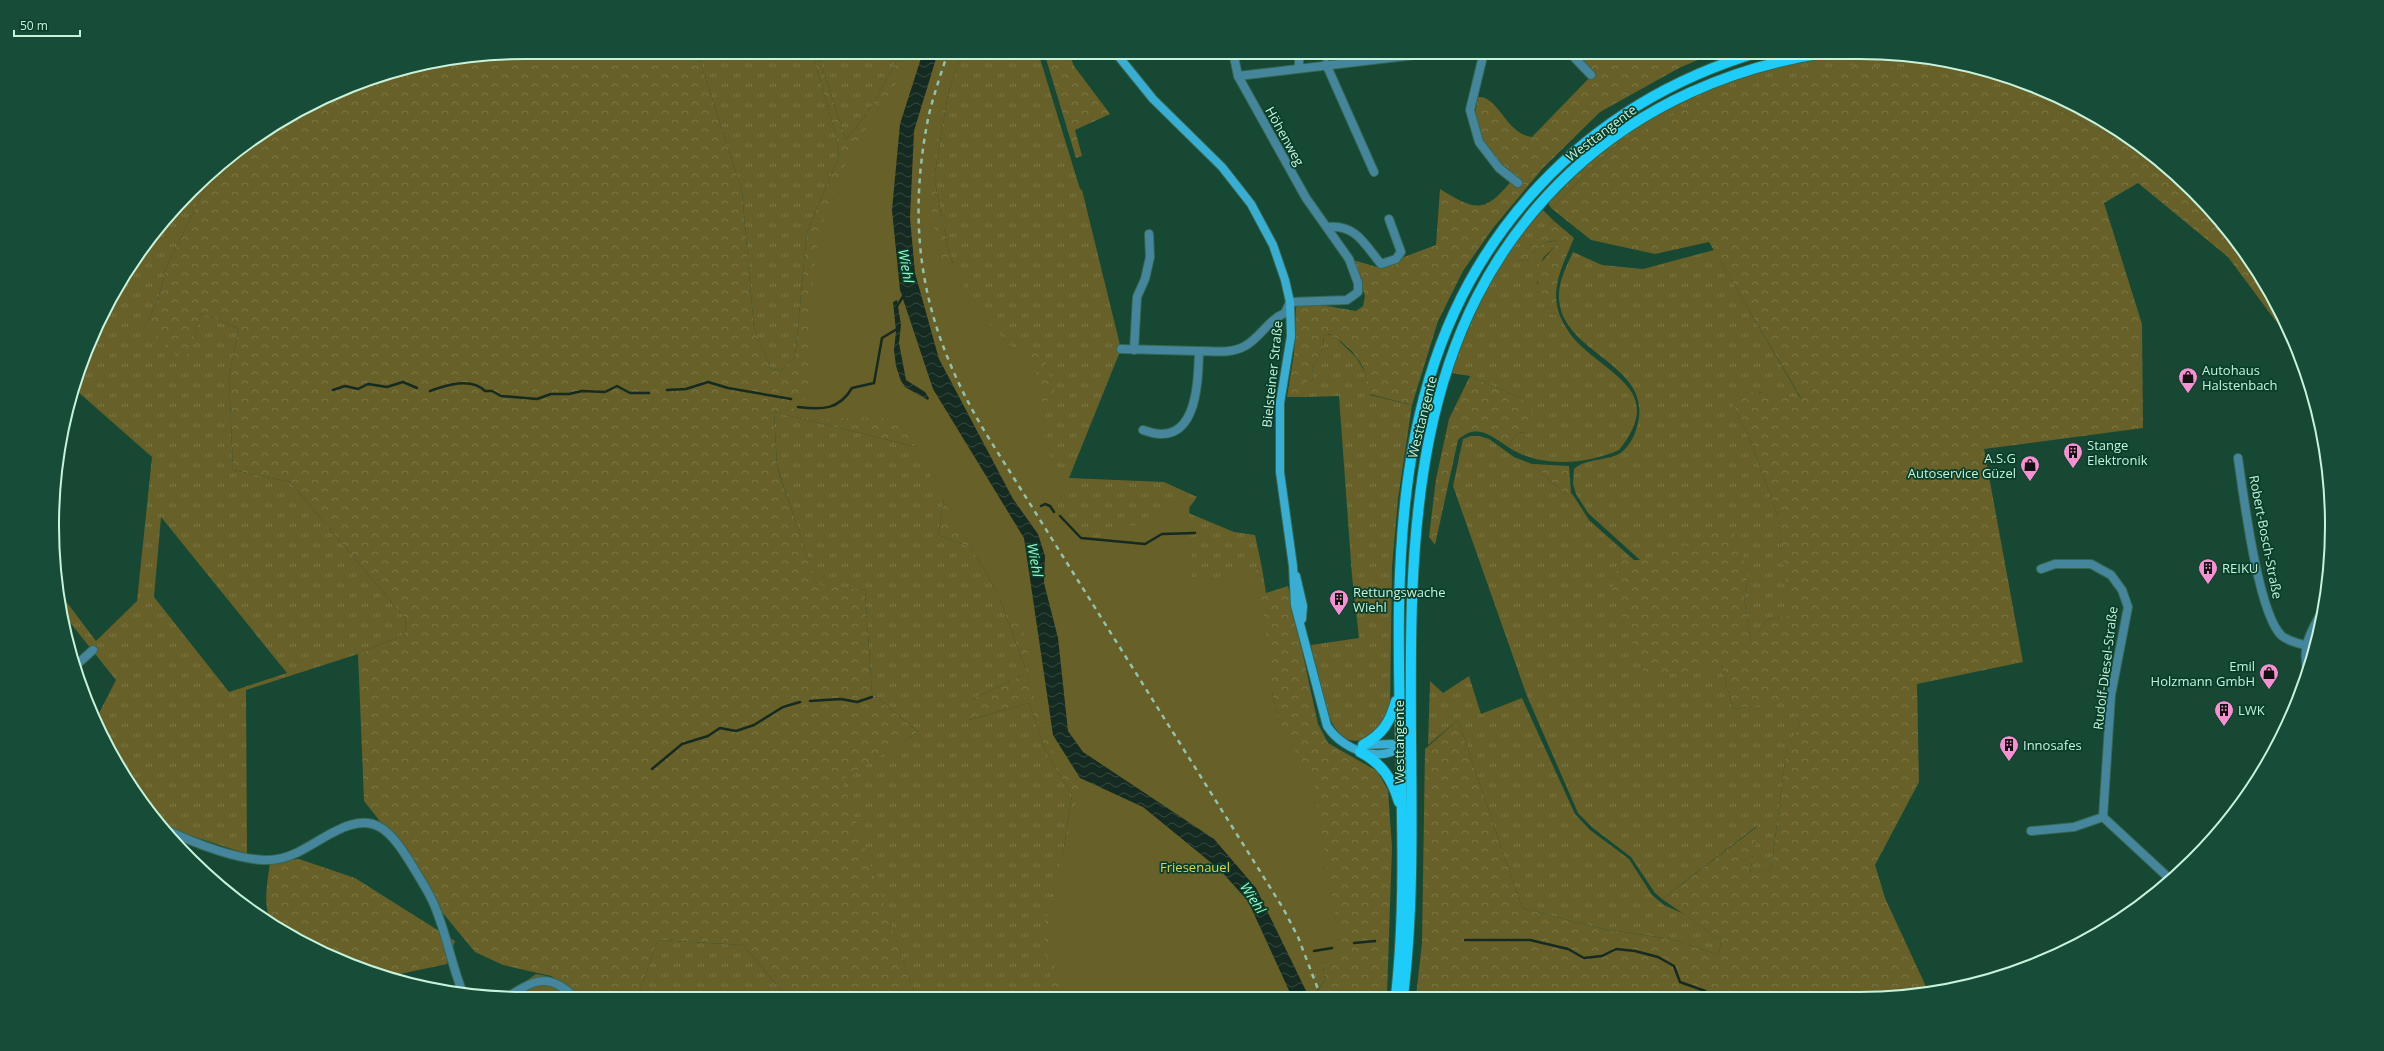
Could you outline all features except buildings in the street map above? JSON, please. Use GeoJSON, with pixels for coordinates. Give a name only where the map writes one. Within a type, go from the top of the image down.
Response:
{"type":"FeatureCollection","features":[{"type":"Feature","properties":{"kind":"main road","name":"Bielsteiner Straße"},"geometry":{"type":"LineString","coordinates":[[1121,59],[1154,99],[1222,167],[1251,204],[1273,245],[1285,280],[1290,302],[1291,336],[1280,403],[1278,438],[1280,478],[1293,566],[1303,606],[1302,625],[1323,714],[1332,734],[1347,745],[1362,748]]}},
{"type":"Feature","properties":{"kind":"main road","name":"Westtangente"},"geometry":{"type":"LineString","coordinates":[[1396,992],[1401,927],[1402,815],[1398,619],[1401,547],[1414,440],[1423,401],[1439,348],[1460,298],[1472,276],[1499,234],[1530,196],[1565,160],[1624,114],[1666,89],[1711,68],[1738,59]]}},
{"type":"Feature","properties":{"kind":"main road","name":"Westtangente"},"geometry":{"type":"LineString","coordinates":[[1403,992],[1410,916],[1412,768],[1411,610],[1417,508],[1424,458],[1435,409],[1450,363],[1468,318],[1489,274],[1529,216],[1562,181],[1600,148],[1640,119],[1684,94],[1730,75],[1790,59]]}},
{"type":"Feature","properties":{"kind":"main road"},"geometry":{"type":"LineString","coordinates":[[1362,748],[1385,728],[1392,715],[1399,689]]}},
{"type":"Feature","properties":{"kind":"main road"},"geometry":{"type":"LineString","coordinates":[[1362,748],[1389,753],[1400,749],[1412,734]]}},
{"type":"Feature","properties":{"kind":"main road"},"geometry":{"type":"LineString","coordinates":[[1362,748],[1386,773],[1396,792],[1402,815]]}},
{"type":"Feature","properties":{"kind":"main road"},"geometry":{"type":"LineString","coordinates":[[1400,749],[1410,760],[1412,768]]}},
{"type":"Feature","properties":{"kind":"street","name":"Höhenweg"},"geometry":{"type":"LineString","coordinates":[[1234,59],[1238,76],[1306,198],[1328,227],[1349,259],[1358,283],[1358,292],[1346,300],[1290,302]]}},
{"type":"Feature","properties":{"kind":"street"},"geometry":{"type":"LineString","coordinates":[[1299,59],[1299,68]]}},
{"type":"Feature","properties":{"kind":"street"},"geometry":{"type":"LineString","coordinates":[[1238,76],[1374,59]]}},
{"type":"Feature","properties":{"kind":"street"},"geometry":{"type":"LineString","coordinates":[[1482,59],[1470,110],[1479,142],[1499,168],[1518,183]]}},
{"type":"Feature","properties":{"kind":"street"},"geometry":{"type":"LineString","coordinates":[[1575,59],[1590,75]]}},
{"type":"Feature","properties":{"kind":"street"},"geometry":{"type":"LineString","coordinates":[[1326,64],[1374,172]]}},
{"type":"Feature","properties":{"kind":"street"},"geometry":{"type":"LineString","coordinates":[[1328,227],[1340,226],[1352,229],[1381,264],[1396,259],[1401,252],[1389,219]]}},
{"type":"Feature","properties":{"kind":"street"},"geometry":{"type":"LineString","coordinates":[[1134,350],[1137,297],[1145,279],[1150,258],[1149,234]]}},
{"type":"Feature","properties":{"kind":"street"},"geometry":{"type":"LineString","coordinates":[[1121,349],[1230,351],[1245,346],[1274,317],[1285,313],[1290,302]]}},
{"type":"Feature","properties":{"kind":"street"},"geometry":{"type":"LineString","coordinates":[[1143,430],[1166,435],[1175,432],[1185,425],[1198,382],[1198,351]]}},
{"type":"Feature","properties":{"kind":"street","name":"Robert-Bosch-Straße"},"geometry":{"type":"LineString","coordinates":[[2238,458],[2264,596],[2272,621],[2282,636],[2293,642],[2305,645]]}},
{"type":"Feature","properties":{"kind":"street","name":"Rudolf-Diesel-Straße"},"geometry":{"type":"LineString","coordinates":[[2041,569],[2054,564],[2091,564],[2111,575],[2122,590],[2128,607],[2111,695],[2103,817]]}},
{"type":"Feature","properties":{"kind":"street"},"geometry":{"type":"LineString","coordinates":[[2304,661],[2305,645],[2308,634],[2314,624]]}},
{"type":"Feature","properties":{"kind":"street"},"geometry":{"type":"LineString","coordinates":[[80,662],[93,650]]}},
{"type":"Feature","properties":{"kind":"street"},"geometry":{"type":"LineString","coordinates":[[2031,831],[2074,827],[2103,817],[2166,876]]}},
{"type":"Feature","properties":{"kind":"street"},"geometry":{"type":"LineString","coordinates":[[174,832],[226,852],[255,858],[277,859],[290,856],[338,829],[353,824],[365,822],[381,827],[390,833],[398,844],[431,898],[450,947],[461,987]]}},
{"type":"Feature","properties":{"kind":"street"},"geometry":{"type":"LineString","coordinates":[[517,992],[536,981],[543,980],[560,986],[567,992]]}},
{"type":"Feature","properties":{"kind":"green space"},"geometry":{"type":"Polygon","coordinates":[[[699,59],[814,59],[836,136],[839,157],[807,232],[795,357],[781,370],[771,369],[754,328],[742,191],[699,59]]]}},
{"type":"Feature","properties":{"kind":"green space"},"geometry":{"type":"Polygon","coordinates":[[[699,59],[742,191],[754,328],[771,369],[781,370],[795,357],[807,232],[839,157],[836,136],[814,59],[819,59],[846,140],[867,114],[898,59],[960,59],[948,94],[934,178],[948,248],[959,282],[958,360],[1011,346],[1044,356],[1056,398],[1026,407],[1053,505],[1130,641],[1312,992],[1052,992],[1043,928],[1062,860],[1072,795],[1046,752],[1029,703],[969,720],[969,713],[974,698],[1027,673],[998,594],[971,547],[938,535],[944,499],[917,447],[774,412],[777,467],[817,584],[865,590],[872,693],[918,732],[842,780],[914,992],[783,992],[743,945],[658,940],[639,992],[573,992],[551,976],[503,965],[475,952],[441,911],[420,872],[364,801],[358,654],[403,635],[406,630],[405,618],[290,482],[233,470],[229,376],[239,329],[202,313],[184,363],[145,326],[158,300],[166,268],[206,187],[217,176],[223,176],[226,168],[242,155],[292,121],[347,95],[405,75],[434,68],[495,60],[699,59]]]}},
{"type":"Feature","properties":{"kind":"green space"},"geometry":{"type":"Polygon","coordinates":[[[819,59],[898,59],[867,114],[846,140],[819,59]]]}},
{"type":"Feature","properties":{"kind":"green space","name":"Friesenauel"},"geometry":{"type":"Polygon","coordinates":[[[914,59],[959,59],[949,88],[935,151],[932,210],[940,258],[951,262],[956,267],[964,280],[965,298],[1037,373],[1052,471],[1072,469],[1054,514],[1069,520],[1086,538],[1100,540],[1104,539],[1120,527],[1144,524],[1150,521],[1165,508],[1176,502],[1182,501],[1189,503],[1192,582],[1256,569],[1265,622],[1273,703],[1280,723],[1314,785],[1340,946],[1340,952],[1333,958],[1306,971],[1313,992],[1061,992],[1058,974],[1050,956],[1047,928],[1050,921],[1054,890],[1080,788],[1054,754],[1044,730],[1029,681],[1027,637],[1001,600],[983,566],[953,519],[913,441],[896,422],[880,417],[814,419],[800,417],[793,408],[808,396],[811,384],[813,280],[819,238],[829,202],[861,137],[880,106],[914,59]]]}},
{"type":"Feature","properties":{"kind":"green space"},"geometry":{"type":"Polygon","coordinates":[[[960,59],[1040,59],[1080,189],[1082,190],[1121,349],[1069,478],[1164,482],[1197,497],[1186,512],[1234,532],[1255,535],[1262,568],[1244,570],[1266,663],[1308,866],[1325,980],[1316,992],[1311,992],[958,360],[959,282],[948,248],[934,178],[948,94],[960,59]]]}},
{"type":"Feature","properties":{"kind":"green space"},"geometry":{"type":"Polygon","coordinates":[[[1046,59],[1071,59],[1074,66],[1110,114],[1075,130],[1082,156],[1076,158],[1046,59]]]}},
{"type":"Feature","properties":{"kind":"green space"},"geometry":{"type":"Polygon","coordinates":[[[1577,59],[1700,59],[1681,67],[1600,112],[1543,168],[1493,228],[1463,271],[1438,321],[1412,405],[1369,394],[1365,372],[1359,360],[1345,345],[1329,334],[1324,336],[1323,348],[1312,368],[1313,380],[1306,383],[1306,397],[1287,397],[1294,354],[1296,308],[1298,304],[1321,305],[1356,311],[1363,306],[1365,296],[1353,260],[1377,267],[1436,245],[1440,189],[1463,202],[1472,205],[1480,205],[1495,198],[1513,179],[1482,146],[1475,113],[1478,97],[1485,98],[1491,102],[1515,129],[1532,137],[1591,76],[1577,59]]]}},
{"type":"Feature","properties":{"kind":"green space"},"geometry":{"type":"Polygon","coordinates":[[[1824,59],[1858,59],[1889,60],[1950,68],[2008,84],[2037,95],[2092,121],[2123,142],[2041,101],[1619,143],[1551,208],[1548,203],[1591,161],[1629,133],[1653,118],[1706,91],[1761,72],[1788,65],[1824,59]]]}},
{"type":"Feature","properties":{"kind":"green space"},"geometry":{"type":"Polygon","coordinates":[[[1853,65],[1944,71],[2041,101],[2123,142],[2166,175],[2209,218],[2229,242],[2263,292],[2281,328],[2228,257],[2138,183],[2104,203],[2142,324],[2143,428],[1984,449],[2023,662],[1917,684],[1919,782],[1875,865],[1885,898],[1926,987],[1889,991],[1858,992],[1416,992],[1422,943],[1425,749],[1458,720],[1522,908],[1603,929],[1671,939],[1719,955],[1721,940],[1662,899],[1758,826],[1750,873],[1771,870],[1787,746],[1800,725],[1788,701],[1733,709],[1721,665],[1646,678],[1612,589],[1620,560],[1650,560],[1722,530],[1731,530],[1739,540],[1748,577],[1744,598],[1751,643],[1767,620],[1790,615],[1777,514],[1751,442],[1733,404],[1738,396],[1743,393],[1751,392],[1801,398],[1709,242],[1655,254],[1591,240],[1551,208],[1619,143],[1711,95],[1853,65]]]}},
{"type":"Feature","properties":{"kind":"green space"},"geometry":{"type":"Polygon","coordinates":[[[226,168],[223,176],[217,176],[226,168]]]}},
{"type":"Feature","properties":{"kind":"green space"},"geometry":{"type":"Polygon","coordinates":[[[206,187],[166,268],[158,300],[145,326],[184,362],[202,313],[239,329],[229,376],[233,470],[290,482],[405,618],[406,630],[403,635],[358,654],[246,690],[247,854],[170,827],[155,809],[121,759],[99,713],[116,680],[69,621],[68,617],[65,600],[96,641],[137,601],[152,457],[79,393],[95,347],[121,292],[155,242],[175,218],[206,187]],[[161,517],[154,597],[229,692],[287,673],[161,517]]]}},
{"type":"Feature","properties":{"kind":"green space"},"geometry":{"type":"Polygon","coordinates":[[[1543,210],[1554,221],[1516,260],[1527,261],[1544,243],[1560,241],[1543,258],[1537,283],[1543,293],[1548,313],[1560,316],[1566,328],[1581,346],[1620,379],[1630,390],[1636,402],[1637,415],[1631,431],[1619,450],[1592,459],[1562,462],[1548,461],[1520,454],[1508,447],[1517,432],[1526,433],[1518,397],[1470,376],[1451,373],[1468,329],[1489,286],[1513,246],[1543,210]]]}},
{"type":"Feature","properties":{"kind":"green space"},"geometry":{"type":"Polygon","coordinates":[[[1554,221],[1574,238],[1562,266],[1557,286],[1557,306],[1560,316],[1548,313],[1537,281],[1535,270],[1559,241],[1544,243],[1527,261],[1515,260],[1554,221]]]}},
{"type":"Feature","properties":{"kind":"green space"},"geometry":{"type":"Polygon","coordinates":[[[1714,250],[1801,399],[1758,392],[1744,393],[1733,404],[1751,442],[1777,514],[1791,615],[1767,620],[1751,644],[1744,598],[1748,577],[1640,560],[1588,513],[1576,494],[1573,484],[1574,469],[1586,462],[1615,456],[1626,448],[1635,434],[1639,417],[1638,399],[1630,383],[1618,370],[1587,345],[1574,332],[1564,317],[1559,299],[1559,293],[1563,275],[1573,252],[1602,265],[1643,269],[1714,250]]]}},
{"type":"Feature","properties":{"kind":"green space"},"geometry":{"type":"Polygon","coordinates":[[[1326,334],[1334,336],[1356,357],[1365,372],[1370,395],[1412,405],[1398,499],[1392,567],[1390,711],[1383,724],[1373,734],[1364,739],[1351,740],[1340,734],[1332,722],[1320,689],[1311,645],[1359,638],[1352,576],[1339,396],[1306,397],[1306,383],[1313,380],[1312,368],[1323,348],[1324,336],[1326,334]]]}},
{"type":"Feature","properties":{"kind":"green space"},"geometry":{"type":"Polygon","coordinates":[[[1470,376],[1518,397],[1533,408],[1529,431],[1527,433],[1517,432],[1508,447],[1489,435],[1477,432],[1471,432],[1458,440],[1435,545],[1429,537],[1436,479],[1449,419],[1470,376]]]}},
{"type":"Feature","properties":{"kind":"green space"},"geometry":{"type":"Polygon","coordinates":[[[774,412],[917,447],[944,499],[938,535],[971,547],[998,594],[1027,673],[974,698],[969,720],[1029,703],[1046,752],[1072,795],[1062,860],[1053,992],[914,992],[841,780],[918,732],[872,693],[865,590],[817,585],[777,466],[774,412]]]}},
{"type":"Feature","properties":{"kind":"green space"},"geometry":{"type":"Polygon","coordinates":[[[1471,436],[1479,436],[1489,439],[1514,457],[1532,464],[1566,495],[1573,495],[1589,520],[1634,560],[1620,560],[1721,665],[1733,709],[1788,700],[1800,725],[1787,747],[1771,870],[1750,874],[1757,826],[1662,899],[1655,893],[1631,857],[1593,828],[1578,813],[1527,696],[1453,486],[1463,439],[1471,436]]]}},
{"type":"Feature","properties":{"kind":"green space"},"geometry":{"type":"Polygon","coordinates":[[[1532,464],[1569,466],[1571,493],[1573,495],[1566,495],[1532,464]]]}},
{"type":"Feature","properties":{"kind":"green space"},"geometry":{"type":"Polygon","coordinates":[[[1262,568],[1266,593],[1288,586],[1318,724],[1328,743],[1377,771],[1388,790],[1392,847],[1387,992],[1317,992],[1325,980],[1308,866],[1266,663],[1241,596],[1244,569],[1262,568]]]}},
{"type":"Feature","properties":{"kind":"green space"},"geometry":{"type":"Polygon","coordinates":[[[1469,676],[1481,714],[1522,698],[1575,814],[1590,830],[1629,859],[1652,895],[1664,905],[1684,914],[1721,940],[1719,955],[1671,939],[1603,929],[1522,908],[1458,720],[1428,745],[1430,681],[1443,693],[1469,676]]]}},
{"type":"Feature","properties":{"kind":"green space"},"geometry":{"type":"Polygon","coordinates":[[[299,859],[355,878],[455,941],[447,964],[399,974],[347,956],[292,930],[269,915],[266,895],[270,862],[299,859]]]}},
{"type":"Feature","properties":{"kind":"green space"},"geometry":{"type":"Polygon","coordinates":[[[658,940],[743,945],[783,992],[639,992],[658,940]]]}},
{"type":"Feature","properties":{"kind":"green space"},"geometry":{"type":"Polygon","coordinates":[[[536,974],[554,979],[565,985],[573,992],[526,992],[511,992],[536,974]]]}},
{"type":"Feature","properties":{"kind":"water","name":"Wiehl"},"geometry":{"type":"Polygon","coordinates":[[[921,59],[936,59],[914,131],[910,218],[915,273],[939,359],[1013,499],[1038,534],[1045,556],[1044,583],[1058,638],[1068,731],[1083,752],[1214,839],[1256,888],[1307,992],[1290,992],[1248,901],[1220,870],[1143,807],[1080,778],[1053,735],[1024,538],[933,389],[900,290],[892,210],[900,124],[921,59]]]}},
{"type":"Feature","properties":{"kind":"water"},"geometry":{"type":"Polygon","coordinates":[[[897,300],[901,325],[899,343],[906,380],[925,392],[929,398],[928,400],[905,387],[901,381],[896,366],[894,350],[896,331],[893,302],[897,300]]]}},
{"type":"Feature","properties":{"kind":"waterway"},"geometry":{"type":"LineString","coordinates":[[897,306],[904,295]]}},
{"type":"Feature","properties":{"kind":"waterway"},"geometry":{"type":"LineString","coordinates":[[798,407],[829,407],[841,401],[852,388],[874,383],[882,338],[897,329]]}},
{"type":"Feature","properties":{"kind":"waterway"},"geometry":{"type":"LineString","coordinates":[[333,390],[345,386],[358,389],[368,384],[387,387],[403,382],[417,388]]}},
{"type":"Feature","properties":{"kind":"waterway"},"geometry":{"type":"LineString","coordinates":[[667,390],[686,389],[708,382],[728,388],[791,399]]}},
{"type":"Feature","properties":{"kind":"waterway"},"geometry":{"type":"LineString","coordinates":[[430,391],[443,386],[466,383],[473,384],[485,391],[492,391],[501,396],[537,399],[551,394],[569,394],[582,391],[605,392],[617,386],[630,393],[649,393]]}},
{"type":"Feature","properties":{"kind":"waterway"},"geometry":{"type":"LineString","coordinates":[[1041,506],[1045,504],[1050,506],[1054,512]]}},
{"type":"Feature","properties":{"kind":"waterway"},"geometry":{"type":"LineString","coordinates":[[1060,516],[1081,538],[1145,544],[1162,534],[1195,533]]}},
{"type":"Feature","properties":{"kind":"waterway"},"geometry":{"type":"LineString","coordinates":[[810,701],[841,699],[857,702],[872,697]]}},
{"type":"Feature","properties":{"kind":"waterway"},"geometry":{"type":"LineString","coordinates":[[652,769],[682,744],[708,736],[720,728],[736,731],[754,725],[783,707],[800,702]]}},
{"type":"Feature","properties":{"kind":"waterway"},"geometry":{"type":"LineString","coordinates":[[1465,940],[1530,940],[1568,949],[1584,958],[1602,956],[1616,949],[1635,951],[1658,957],[1674,966],[1680,982],[1706,992]]}},
{"type":"Feature","properties":{"kind":"waterway"},"geometry":{"type":"LineString","coordinates":[[1354,943],[1375,941]]}},
{"type":"Feature","properties":{"kind":"waterway"},"geometry":{"type":"LineString","coordinates":[[1314,951],[1332,948]]}},
{"type":"Feature","properties":{"kind":"railway"},"geometry":{"type":"LineString","coordinates":[[946,59],[928,119],[921,162],[919,203],[920,243],[925,281],[934,319],[947,357],[964,394],[985,432],[1283,908],[1298,937],[1319,992]]}},
{"type":"Feature","properties":{"kind":"place","name":"Autohaus Halstenbach"},"geometry":{"type":"Point","coordinates":[2188,394]}},
{"type":"Feature","properties":{"kind":"place","name":"Stange Elektronik"},"geometry":{"type":"Point","coordinates":[2073,469]}},
{"type":"Feature","properties":{"kind":"place","name":"A.S.G Autoservice Güzel"},"geometry":{"type":"Point","coordinates":[2030,482]}},
{"type":"Feature","properties":{"kind":"place","name":"REIKU"},"geometry":{"type":"Point","coordinates":[2208,585]}},
{"type":"Feature","properties":{"kind":"place","name":"Rettungswache Wiehl"},"geometry":{"type":"Point","coordinates":[1339,616]}},
{"type":"Feature","properties":{"kind":"place","name":"Emil Holzmann GmbH"},"geometry":{"type":"Point","coordinates":[2269,690]}},
{"type":"Feature","properties":{"kind":"place","name":"LWK"},"geometry":{"type":"Point","coordinates":[2224,727]}},
{"type":"Feature","properties":{"kind":"place","name":"Innosafes"},"geometry":{"type":"Point","coordinates":[2009,762]}}]}
